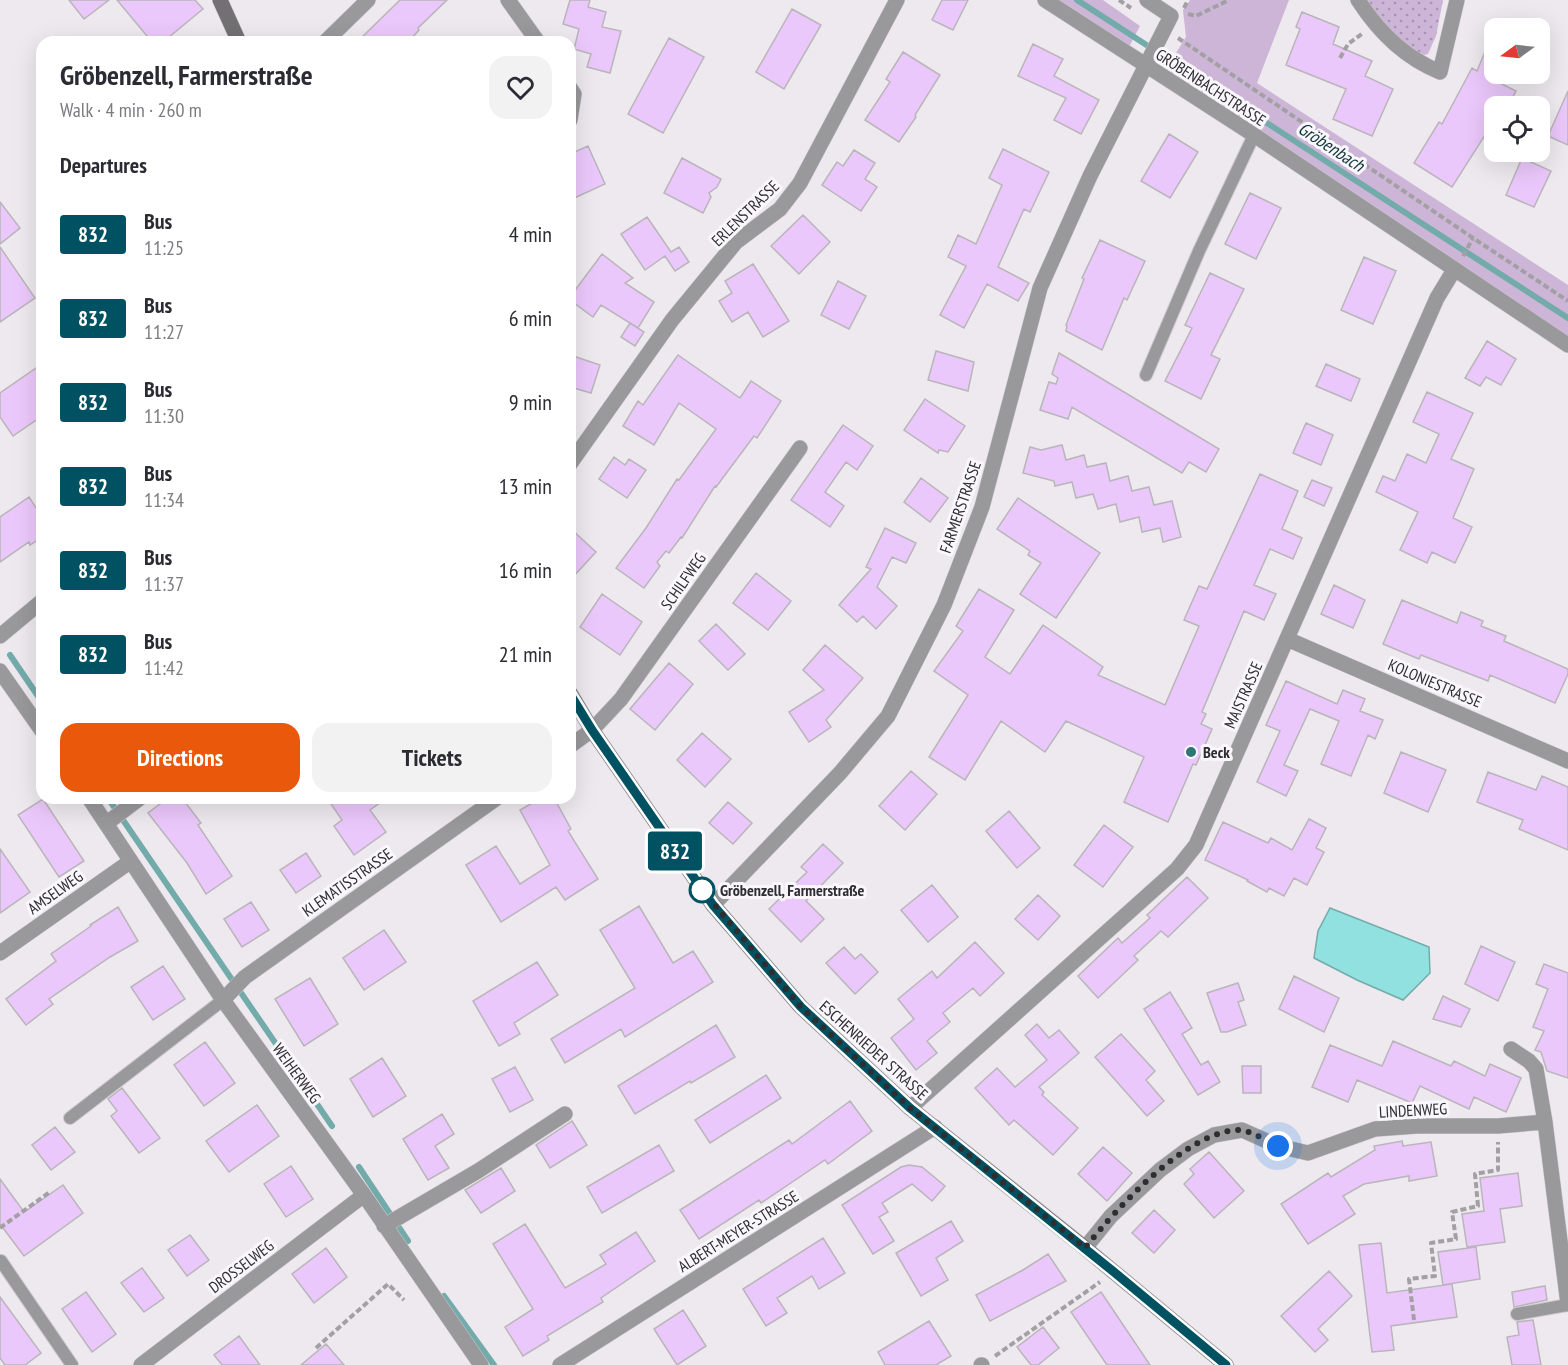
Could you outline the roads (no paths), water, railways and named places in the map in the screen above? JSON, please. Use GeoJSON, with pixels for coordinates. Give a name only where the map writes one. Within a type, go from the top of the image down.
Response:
{"type":"FeatureCollection","features":[{"type":"Feature","properties":{"kind":"street"},"geometry":{"type":"LineString","coordinates":[[220,0],[237,36]]}},
{"type":"Feature","properties":{"kind":"street"},"geometry":{"type":"LineString","coordinates":[[331,36],[368,0]]}},
{"type":"Feature","properties":{"kind":"street"},"geometry":{"type":"LineString","coordinates":[[508,0],[534,36]]}},
{"type":"Feature","properties":{"kind":"street","name":"ERLENSTRASSE"},"geometry":{"type":"LineString","coordinates":[[576,456],[672,320],[736,242],[780,209],[800,183],[897,0]]}},
{"type":"Feature","properties":{"kind":"street","name":"GRÖBENBACHSTRASSE"},"geometry":{"type":"LineString","coordinates":[[1045,0],[1148,61],[1254,135],[1568,345]]}},
{"type":"Feature","properties":{"kind":"street","name":"FARMERSTRASSE"},"geometry":{"type":"LineString","coordinates":[[713,905],[840,773],[888,716],[944,604],[982,507],[1040,288],[1090,176],[1172,16],[1147,0]]}},
{"type":"Feature","properties":{"kind":"street"},"geometry":{"type":"LineString","coordinates":[[1358,0],[1395,45],[1420,64],[1440,72],[1457,0]]}},
{"type":"Feature","properties":{"kind":"street","name":"MAISTRASSE"},"geometry":{"type":"LineString","coordinates":[[910,1108],[1178,869],[1196,845],[1437,298],[1454,270]]}},
{"type":"Feature","properties":{"kind":"street","name":"SCHILFWEG"},"geometry":{"type":"LineString","coordinates":[[592,730],[621,699],[800,448]]}},
{"type":"Feature","properties":{"kind":"street"},"geometry":{"type":"LineString","coordinates":[[0,636],[36,606]]}},
{"type":"Feature","properties":{"kind":"street","name":"KOLONIESTRASSE"},"geometry":{"type":"LineString","coordinates":[[1287,639],[1568,760]]}},
{"type":"Feature","properties":{"kind":"street"},"geometry":{"type":"LineString","coordinates":[[0,671],[36,722]]}},
{"type":"Feature","properties":{"kind":"street","name":"ESCHENRIEDER STRASSE"},"geometry":{"type":"LineString","coordinates":[[576,703],[592,730],[713,905],[801,1007],[910,1108],[1085,1248],[1226,1365]]}},
{"type":"Feature","properties":{"kind":"street"},"geometry":{"type":"LineString","coordinates":[[576,742],[592,730]]}},
{"type":"Feature","properties":{"kind":"street","name":"WEIHERWEG"},"geometry":{"type":"LineString","coordinates":[[95,804],[111,820],[131,861],[231,991],[364,1195],[391,1222],[481,1365]]}},
{"type":"Feature","properties":{"kind":"street"},"geometry":{"type":"LineString","coordinates":[[111,820],[132,804]]}},
{"type":"Feature","properties":{"kind":"street","name":"KLEMATISSTRASSE"},"geometry":{"type":"LineString","coordinates":[[231,991],[489,804]]}},
{"type":"Feature","properties":{"kind":"street","name":"AMSELWEG"},"geometry":{"type":"LineString","coordinates":[[0,953],[131,861]]}},
{"type":"Feature","properties":{"kind":"street"},"geometry":{"type":"LineString","coordinates":[[1511,1049],[1529,1061],[1536,1069],[1568,1305]]}},
{"type":"Feature","properties":{"kind":"street"},"geometry":{"type":"LineString","coordinates":[[391,1222],[478,1171],[565,1114]]}},
{"type":"Feature","properties":{"kind":"street","name":"LINDENWEG"},"geometry":{"type":"LineString","coordinates":[[1085,1248],[1111,1216],[1160,1170],[1188,1149],[1214,1135],[1242,1130],[1278,1146],[1308,1153],[1375,1129],[1545,1122]]}},
{"type":"Feature","properties":{"kind":"street","name":"ALBERT-MEYER-STRASSE"},"geometry":{"type":"LineString","coordinates":[[560,1365],[935,1127]]}},
{"type":"Feature","properties":{"kind":"street","name":"DROSSELWEG"},"geometry":{"type":"LineString","coordinates":[[141,1365],[364,1195]]}},
{"type":"Feature","properties":{"kind":"lane"},"geometry":{"type":"LineString","coordinates":[[1146,375],[1198,251],[1254,135]]}},
{"type":"Feature","properties":{"kind":"lane"},"geometry":{"type":"LineString","coordinates":[[70,1118],[231,991]]}},
{"type":"Feature","properties":{"kind":"lane"},"geometry":{"type":"LineString","coordinates":[[1,1262],[72,1365]]}},
{"type":"Feature","properties":{"kind":"lane"},"geometry":{"type":"LineString","coordinates":[[1517,1314],[1568,1305]]}},
{"type":"Feature","properties":{"kind":"water"},"geometry":{"type":"Polygon","coordinates":[[[1330,908],[1429,947],[1430,973],[1403,1000],[1314,958],[1318,931],[1330,908]]]}},
{"type":"Feature","properties":{"kind":"waterway","name":"Gröbenbach"},"geometry":{"type":"LineString","coordinates":[[1077,0],[1568,318]]}},
{"type":"Feature","properties":{"kind":"waterway"},"geometry":{"type":"LineString","coordinates":[[10,655],[36,693]]}},
{"type":"Feature","properties":{"kind":"waterway"},"geometry":{"type":"LineString","coordinates":[[112,804],[332,1126]]}},
{"type":"Feature","properties":{"kind":"waterway"},"geometry":{"type":"LineString","coordinates":[[359,1167],[408,1241]]}},
{"type":"Feature","properties":{"kind":"waterway"},"geometry":{"type":"LineString","coordinates":[[444,1296],[494,1365]]}},
{"type":"Feature","properties":{"kind":"place","name":"Beck"},"geometry":{"type":"Point","coordinates":[1191,752]}},
{"type":"Feature","properties":{"kind":"place","name":"Gröbenzell, Farmerstraße"},"geometry":{"type":"Point","coordinates":[702,890]}}]}
